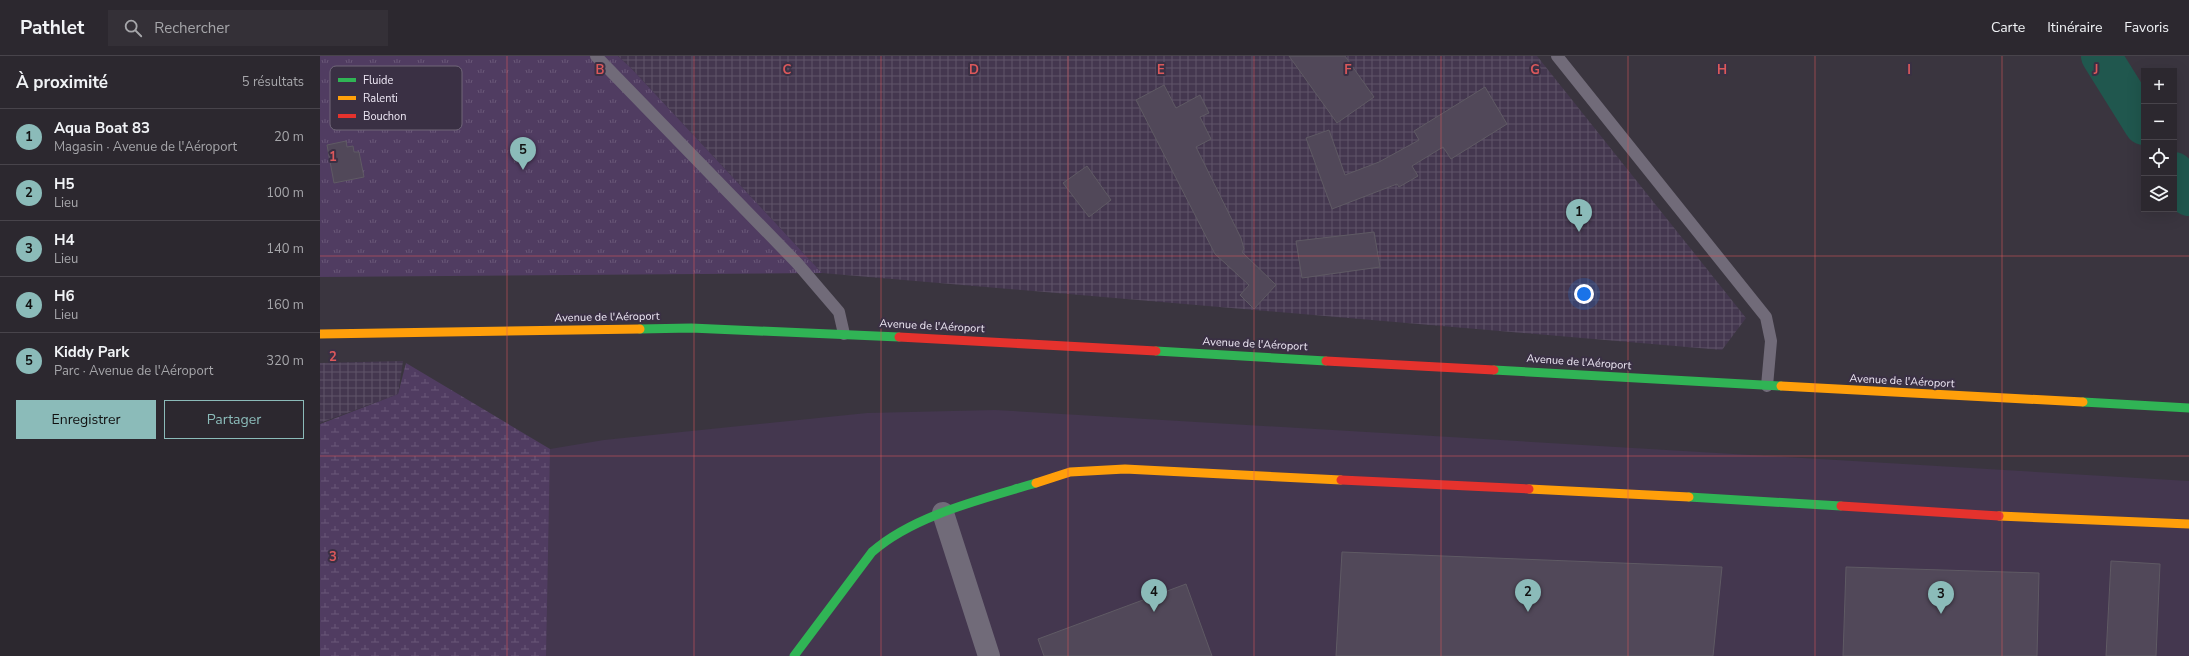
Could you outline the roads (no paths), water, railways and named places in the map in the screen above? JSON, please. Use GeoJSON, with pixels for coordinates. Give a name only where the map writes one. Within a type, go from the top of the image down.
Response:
{"type":"FeatureCollection","features":[{"type":"Feature","properties":{"kind":"main road","name":"Avenue de l'Aéroport"},"geometry":{"type":"LineString","coordinates":[[320,334],[691,328],[844,334],[1526,370],[1767,386],[2189,408]]}},
{"type":"Feature","properties":{"kind":"main road"},"geometry":{"type":"LineString","coordinates":[[794,656],[872,552],[888,538],[943,513],[1070,472],[1125,469],[1713,498],[2046,519],[2189,524]]}},
{"type":"Feature","properties":{"kind":"street"},"geometry":{"type":"LineString","coordinates":[[943,513],[989,656]]}},
{"type":"Feature","properties":{"kind":"lane"},"geometry":{"type":"LineString","coordinates":[[596,56],[797,263],[839,312],[844,334]]}},
{"type":"Feature","properties":{"kind":"lane"},"geometry":{"type":"LineString","coordinates":[[1557,56],[1766,317],[1771,341],[1767,386]]}},
{"type":"Feature","properties":{"kind":"waterway"},"geometry":{"type":"LineString","coordinates":[[2101,56],[2141,120]]}},
{"type":"Feature","properties":{"kind":"waterway"},"geometry":{"type":"LineString","coordinates":[[2176,176],[2189,196]]}},
{"type":"Feature","properties":{"kind":"place","name":"Kiddy Park"},"geometry":{"type":"Point","coordinates":[523,170]}},
{"type":"Feature","properties":{"kind":"place","name":"Aqua Boat 83"},"geometry":{"type":"Point","coordinates":[1579,232]}},
{"type":"Feature","properties":{"kind":"place","name":"H6"},"geometry":{"type":"Point","coordinates":[1154,612]}},
{"type":"Feature","properties":{"kind":"place","name":"H5"},"geometry":{"type":"Point","coordinates":[1528,612]}},
{"type":"Feature","properties":{"kind":"place","name":"H4"},"geometry":{"type":"Point","coordinates":[1941,614]}}]}
